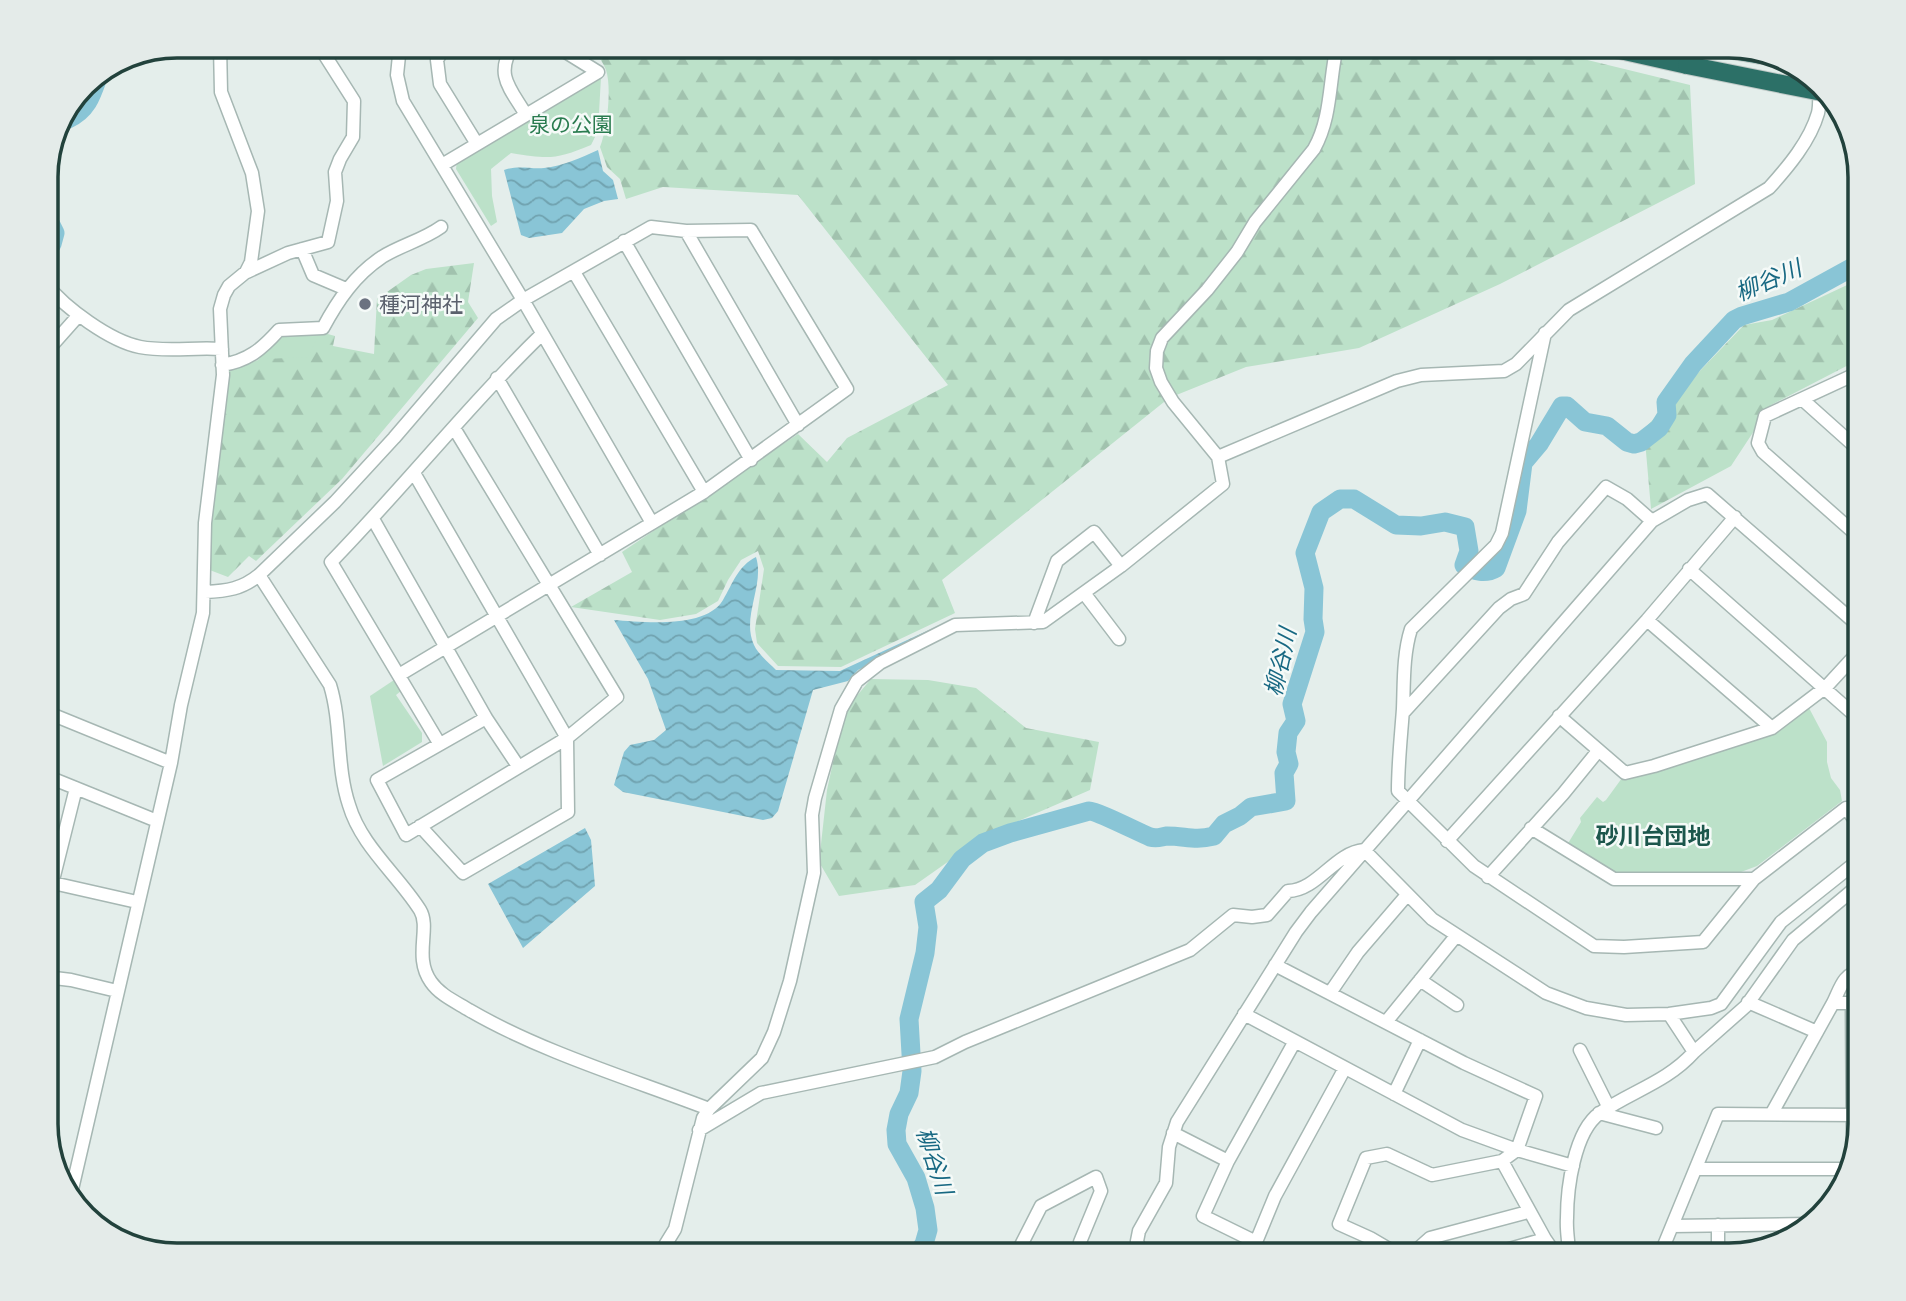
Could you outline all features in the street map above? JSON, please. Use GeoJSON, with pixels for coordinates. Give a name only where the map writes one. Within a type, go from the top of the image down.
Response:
{"type":"FeatureCollection","features":[{"type":"Feature","properties":{"kind":"highway"},"geometry":{"type":"LineString","coordinates":[[1656,58],[1812,90]]}},
{"type":"Feature","properties":{"kind":"street"},"geometry":{"type":"LineString","coordinates":[[220,58],[221,92],[252,173],[258,211],[255,245],[246,272]]}},
{"type":"Feature","properties":{"kind":"street"},"geometry":{"type":"LineString","coordinates":[[73,1183],[203,613],[205,523],[222,365],[220,309],[229,286],[246,272],[302,249],[328,242],[337,201],[335,172],[353,137],[354,101],[327,58]]}},
{"type":"Feature","properties":{"kind":"street"},"geometry":{"type":"LineString","coordinates":[[399,58],[397,75],[403,101],[492,255],[523,300],[652,523]]}},
{"type":"Feature","properties":{"kind":"street"},"geometry":{"type":"LineString","coordinates":[[438,58],[440,84],[477,144]]}},
{"type":"Feature","properties":{"kind":"street"},"geometry":{"type":"LineString","coordinates":[[506,58],[504,77],[526,115]]}},
{"type":"Feature","properties":{"kind":"street"},"geometry":{"type":"LineString","coordinates":[[442,165],[598,72],[575,58]]}},
{"type":"Feature","properties":{"kind":"street"},"geometry":{"type":"LineString","coordinates":[[666,1243],[675,1229],[703,1118],[762,1058],[774,1032],[790,981],[814,873],[812,815],[815,798],[841,709],[849,692],[857,681],[880,663],[955,625],[1043,622],[1121,566],[1223,484],[1218,457],[1173,402],[1161,382],[1156,368],[1157,351],[1162,338],[1237,252],[1255,222],[1314,149],[1321,137],[1328,109],[1335,58]]}},
{"type":"Feature","properties":{"kind":"street"},"geometry":{"type":"LineString","coordinates":[[1218,457],[1397,380],[1421,375],[1504,371],[1516,364],[1569,310],[1769,188],[1786,169],[1810,132],[1819,112],[1819,98]]}},
{"type":"Feature","properties":{"kind":"street"},"geometry":{"type":"LineString","coordinates":[[205,592],[228,591],[247,585],[259,575],[335,502],[394,438],[496,318],[523,300],[650,227],[686,231],[751,230],[847,389],[704,492],[399,675]]}},
{"type":"Feature","properties":{"kind":"street"},"geometry":{"type":"LineString","coordinates":[[222,365],[253,356],[279,330],[323,328],[346,289],[383,257],[416,240],[425,239],[441,228]]}},
{"type":"Feature","properties":{"kind":"street"},"geometry":{"type":"LineString","coordinates":[[686,231],[798,425]]}},
{"type":"Feature","properties":{"kind":"street"},"geometry":{"type":"LineString","coordinates":[[624,242],[751,460]]}},
{"type":"Feature","properties":{"kind":"street"},"geometry":{"type":"LineString","coordinates":[[302,249],[313,275],[346,289]]}},
{"type":"Feature","properties":{"kind":"street"},"geometry":{"type":"LineString","coordinates":[[574,272],[704,492]]}},
{"type":"Feature","properties":{"kind":"street"},"geometry":{"type":"LineString","coordinates":[[58,296],[78,316],[126,343],[142,347],[222,349]]}},
{"type":"Feature","properties":{"kind":"street"},"geometry":{"type":"LineString","coordinates":[[58,338],[78,316]]}},
{"type":"Feature","properties":{"kind":"street"},"geometry":{"type":"LineString","coordinates":[[1545,333],[1502,533],[1496,545],[1411,629],[1398,760],[1398,791],[1447,841],[1488,877],[1594,946],[1703,942],[1754,879],[1846,808],[1848,811]]}},
{"type":"Feature","properties":{"kind":"street"},"geometry":{"type":"LineString","coordinates":[[439,743],[331,562],[373,519],[497,378],[542,334]]}},
{"type":"Feature","properties":{"kind":"street"},"geometry":{"type":"LineString","coordinates":[[497,378],[600,555]]}},
{"type":"Feature","properties":{"kind":"street"},"geometry":{"type":"LineString","coordinates":[[1848,378],[1765,416],[1758,443],[1763,452],[1848,527]]}},
{"type":"Feature","properties":{"kind":"street"},"geometry":{"type":"LineString","coordinates":[[1803,400],[1848,440]]}},
{"type":"Feature","properties":{"kind":"street"},"geometry":{"type":"LineString","coordinates":[[454,428],[617,697],[567,738],[406,835],[377,780],[486,718]]}},
{"type":"Feature","properties":{"kind":"street"},"geometry":{"type":"LineString","coordinates":[[414,473],[567,738],[568,812],[463,873],[420,826]]}},
{"type":"Feature","properties":{"kind":"street"},"geometry":{"type":"LineString","coordinates":[[1403,713],[1499,608],[1524,594],[1558,542],[1605,487],[1627,499],[1653,521]]}},
{"type":"Feature","properties":{"kind":"street"},"geometry":{"type":"LineString","coordinates":[[1138,1243],[1139,1231],[1166,1183],[1169,1147],[1177,1122],[1311,912],[1653,521],[1688,500],[1707,494],[1848,616]]}},
{"type":"Feature","properties":{"kind":"street"},"geometry":{"type":"LineString","coordinates":[[1447,841],[1647,620],[1735,517]]}},
{"type":"Feature","properties":{"kind":"street"},"geometry":{"type":"LineString","coordinates":[[373,519],[486,718],[518,766]]}},
{"type":"Feature","properties":{"kind":"street"},"geometry":{"type":"LineString","coordinates":[[1034,623],[1057,561],[1094,533],[1121,566]]}},
{"type":"Feature","properties":{"kind":"street"},"geometry":{"type":"LineString","coordinates":[[1689,569],[1848,708]]}},
{"type":"Feature","properties":{"kind":"street"},"geometry":{"type":"LineString","coordinates":[[259,575],[330,685],[336,704],[342,777],[349,808],[365,838],[422,913],[422,959],[432,984],[446,997],[503,1029],[709,1110]]}},
{"type":"Feature","properties":{"kind":"street"},"geometry":{"type":"LineString","coordinates":[[1084,593],[1119,639]]}},
{"type":"Feature","properties":{"kind":"street"},"geometry":{"type":"LineString","coordinates":[[1647,620],[1772,728]]}},
{"type":"Feature","properties":{"kind":"street"},"geometry":{"type":"LineString","coordinates":[[1559,716],[1625,773],[1772,728],[1826,687],[1848,663]]}},
{"type":"Feature","properties":{"kind":"street"},"geometry":{"type":"LineString","coordinates":[[58,717],[171,762]]}},
{"type":"Feature","properties":{"kind":"street"},"geometry":{"type":"LineString","coordinates":[[1488,877],[1598,751]]}},
{"type":"Feature","properties":{"kind":"street"},"geometry":{"type":"LineString","coordinates":[[58,781],[157,821]]}},
{"type":"Feature","properties":{"kind":"street"},"geometry":{"type":"LineString","coordinates":[[58,854],[76,788]]}},
{"type":"Feature","properties":{"kind":"street"},"geometry":{"type":"LineString","coordinates":[[1531,828],[1614,879],[1754,879]]}},
{"type":"Feature","properties":{"kind":"street"},"geometry":{"type":"LineString","coordinates":[[1364,850],[1432,919],[1546,993],[1586,1008],[1626,1015],[1669,1014],[1721,1004],[1781,922],[1848,869]]}},
{"type":"Feature","properties":{"kind":"street"},"geometry":{"type":"LineString","coordinates":[[699,1130],[761,1093],[935,1057],[965,1042],[1189,950],[1233,915],[1267,915],[1288,891],[1300,891],[1352,851],[1364,850]]}},
{"type":"Feature","properties":{"kind":"street"},"geometry":{"type":"LineString","coordinates":[[58,889],[137,902]]}},
{"type":"Feature","properties":{"kind":"street"},"geometry":{"type":"LineString","coordinates":[[1568,1243],[1567,1216],[1573,1166],[1585,1129],[1604,1110],[1680,1068],[1748,1002],[1793,940],[1848,894]]}},
{"type":"Feature","properties":{"kind":"street"},"geometry":{"type":"LineString","coordinates":[[1330,993],[1358,952],[1407,895]]}},
{"type":"Feature","properties":{"kind":"street"},"geometry":{"type":"LineString","coordinates":[[1386,1022],[1456,936]]}},
{"type":"Feature","properties":{"kind":"street"},"geometry":{"type":"LineString","coordinates":[[1275,965],[1536,1096],[1517,1150],[1502,1161],[1432,1175],[1387,1154],[1366,1158],[1339,1224],[1378,1243]]}},
{"type":"Feature","properties":{"kind":"street"},"geometry":{"type":"LineString","coordinates":[[1772,1113],[1848,976]]}},
{"type":"Feature","properties":{"kind":"street"},"geometry":{"type":"LineString","coordinates":[[58,978],[117,991]]}},
{"type":"Feature","properties":{"kind":"street"},"geometry":{"type":"LineString","coordinates":[[1420,980],[1457,1005]]}},
{"type":"Feature","properties":{"kind":"street"},"geometry":{"type":"LineString","coordinates":[[1748,1002],[1816,1032]]}},
{"type":"Feature","properties":{"kind":"street"},"geometry":{"type":"LineString","coordinates":[[1833,1003],[1848,1003]]}},
{"type":"Feature","properties":{"kind":"street"},"geometry":{"type":"LineString","coordinates":[[1244,1014],[1462,1130],[1573,1166]]}},
{"type":"Feature","properties":{"kind":"street"},"geometry":{"type":"LineString","coordinates":[[1669,1014],[1694,1052]]}},
{"type":"Feature","properties":{"kind":"street"},"geometry":{"type":"LineString","coordinates":[[1394,1094],[1420,1040]]}},
{"type":"Feature","properties":{"kind":"street"},"geometry":{"type":"LineString","coordinates":[[1295,1041],[1228,1161],[1203,1216],[1256,1241],[1275,1196],[1345,1068]]}},
{"type":"Feature","properties":{"kind":"street"},"geometry":{"type":"LineString","coordinates":[[1580,1050],[1604,1110],[1656,1128]]}},
{"type":"Feature","properties":{"kind":"street"},"geometry":{"type":"LineString","coordinates":[[1665,1243],[1718,1114],[1848,1115]]}},
{"type":"Feature","properties":{"kind":"street"},"geometry":{"type":"LineString","coordinates":[[1174,1133],[1228,1161]]}},
{"type":"Feature","properties":{"kind":"street"},"geometry":{"type":"LineString","coordinates":[[1502,1161],[1528,1212],[1548,1243]]}},
{"type":"Feature","properties":{"kind":"street"},"geometry":{"type":"LineString","coordinates":[[1696,1169],[1839,1169]]}},
{"type":"Feature","properties":{"kind":"street"},"geometry":{"type":"LineString","coordinates":[[1022,1243],[1041,1206],[1097,1177],[1101,1191],[1080,1243]]}},
{"type":"Feature","properties":{"kind":"street"},"geometry":{"type":"LineString","coordinates":[[1424,1243],[1430,1238],[1528,1212]]}},
{"type":"Feature","properties":{"kind":"street"},"geometry":{"type":"LineString","coordinates":[[1672,1226],[1794,1224]]}},
{"type":"Feature","properties":{"kind":"street"},"geometry":{"type":"LineString","coordinates":[[1718,1225],[1718,1243]]}},
{"type":"Feature","properties":{"kind":"street"},"geometry":{"type":"LineString","coordinates":[[1531,1243],[1545,1239]]}},
{"type":"Feature","properties":{"kind":"green space"},"geometry":{"type":"Polygon","coordinates":[[[599,58],[1579,58],[1690,85],[1695,184],[1500,284],[1359,348],[1246,367],[1169,398],[942,580],[955,613],[841,667],[778,666],[757,643],[755,629],[764,569],[758,551],[741,560],[718,601],[696,614],[660,620],[571,607],[632,572],[622,552],[798,434],[827,462],[847,438],[948,385],[798,195],[663,187],[626,199],[620,179],[607,167],[600,147],[609,98],[608,78],[599,58]]]}},
{"type":"Feature","properties":{"kind":"green space","name":"泉の公園"},"geometry":{"type":"Polygon","coordinates":[[[601,77],[598,131],[591,145],[552,157],[511,153],[491,169],[497,222],[491,226],[456,169],[457,161],[601,77]]]}},
{"type":"Feature","properties":{"kind":"green space"},"geometry":{"type":"Polygon","coordinates":[[[474,263],[468,302],[478,318],[342,479],[256,561],[249,556],[228,577],[207,569],[211,505],[228,371],[258,360],[280,333],[317,331],[335,336],[333,346],[374,354],[377,299],[411,275],[426,269],[474,263]]]}},
{"type":"Feature","properties":{"kind":"green space"},"geometry":{"type":"Polygon","coordinates":[[[1848,285],[1848,365],[1771,405],[1731,466],[1651,509],[1644,429],[1744,325],[1772,320],[1848,285]]]}},
{"type":"Feature","properties":{"kind":"green space"},"geometry":{"type":"Polygon","coordinates":[[[320,332],[308,357],[266,359],[264,354],[280,334],[320,332]]]}},
{"type":"Feature","properties":{"kind":"green space"},"geometry":{"type":"Polygon","coordinates":[[[871,679],[928,680],[976,688],[1026,728],[1099,742],[1090,790],[986,835],[915,885],[839,896],[819,862],[827,790],[844,711],[871,679]]]}},
{"type":"Feature","properties":{"kind":"green space"},"geometry":{"type":"Polygon","coordinates":[[[394,680],[401,691],[396,695],[422,733],[422,742],[383,766],[370,696],[394,680]]]}},
{"type":"Feature","properties":{"kind":"green space"},"geometry":{"type":"Polygon","coordinates":[[[1809,708],[1827,742],[1827,762],[1831,778],[1840,790],[1842,801],[1757,866],[1741,872],[1616,876],[1567,845],[1581,822],[1580,818],[1597,797],[1603,802],[1606,800],[1622,778],[1773,735],[1809,708]]]}},
{"type":"Feature","properties":{"kind":"water"},"geometry":{"type":"Polygon","coordinates":[[[598,150],[603,171],[613,180],[618,199],[584,209],[562,233],[529,238],[521,235],[504,170],[551,167],[598,150]]]}},
{"type":"Feature","properties":{"kind":"water"},"geometry":{"type":"Polygon","coordinates":[[[756,557],[758,579],[751,612],[751,634],[758,652],[776,670],[840,671],[942,624],[944,628],[858,670],[848,681],[813,690],[778,811],[772,818],[763,820],[623,792],[614,785],[624,752],[630,745],[654,740],[666,730],[648,679],[614,620],[673,622],[703,616],[715,609],[740,570],[756,557]]]}},
{"type":"Feature","properties":{"kind":"water"},"geometry":{"type":"Polygon","coordinates":[[[585,828],[591,840],[595,886],[523,948],[488,884],[585,828]]]}},
{"type":"Feature","properties":{"kind":"waterway"},"geometry":{"type":"LineString","coordinates":[[76,114],[85,106],[91,94]]}},
{"type":"Feature","properties":{"kind":"waterway","name":"柳谷川"},"geometry":{"type":"LineString","coordinates":[[924,1243],[928,1230],[925,1208],[916,1178],[897,1144],[896,1130],[899,1114],[909,1093],[912,1071],[909,1019],[925,953],[928,927],[924,902],[939,890],[962,859],[983,843],[1089,811],[1150,837],[1201,838],[1214,836],[1224,824],[1251,807],[1286,801],[1284,773],[1289,764],[1286,752],[1288,733],[1296,721],[1292,704],[1315,632],[1314,588],[1305,553],[1321,512],[1340,499],[1354,499],[1396,525],[1421,526],[1445,522],[1465,527],[1469,551],[1464,565],[1480,571],[1492,570],[1496,568],[1517,511],[1523,463],[1539,444],[1562,406],[1567,406],[1585,422],[1607,426],[1627,442],[1641,442],[1659,428],[1667,415],[1666,402],[1693,364],[1734,320],[1789,302],[1848,270]]}},
{"type":"Feature","properties":{"kind":"place","name":"種河神社"},"geometry":{"type":"Point","coordinates":[365,304]}},
{"type":"Feature","properties":{"kind":"district","name":"砂川台団地"},"geometry":{"type":"Point","coordinates":[1653,835]}}]}
